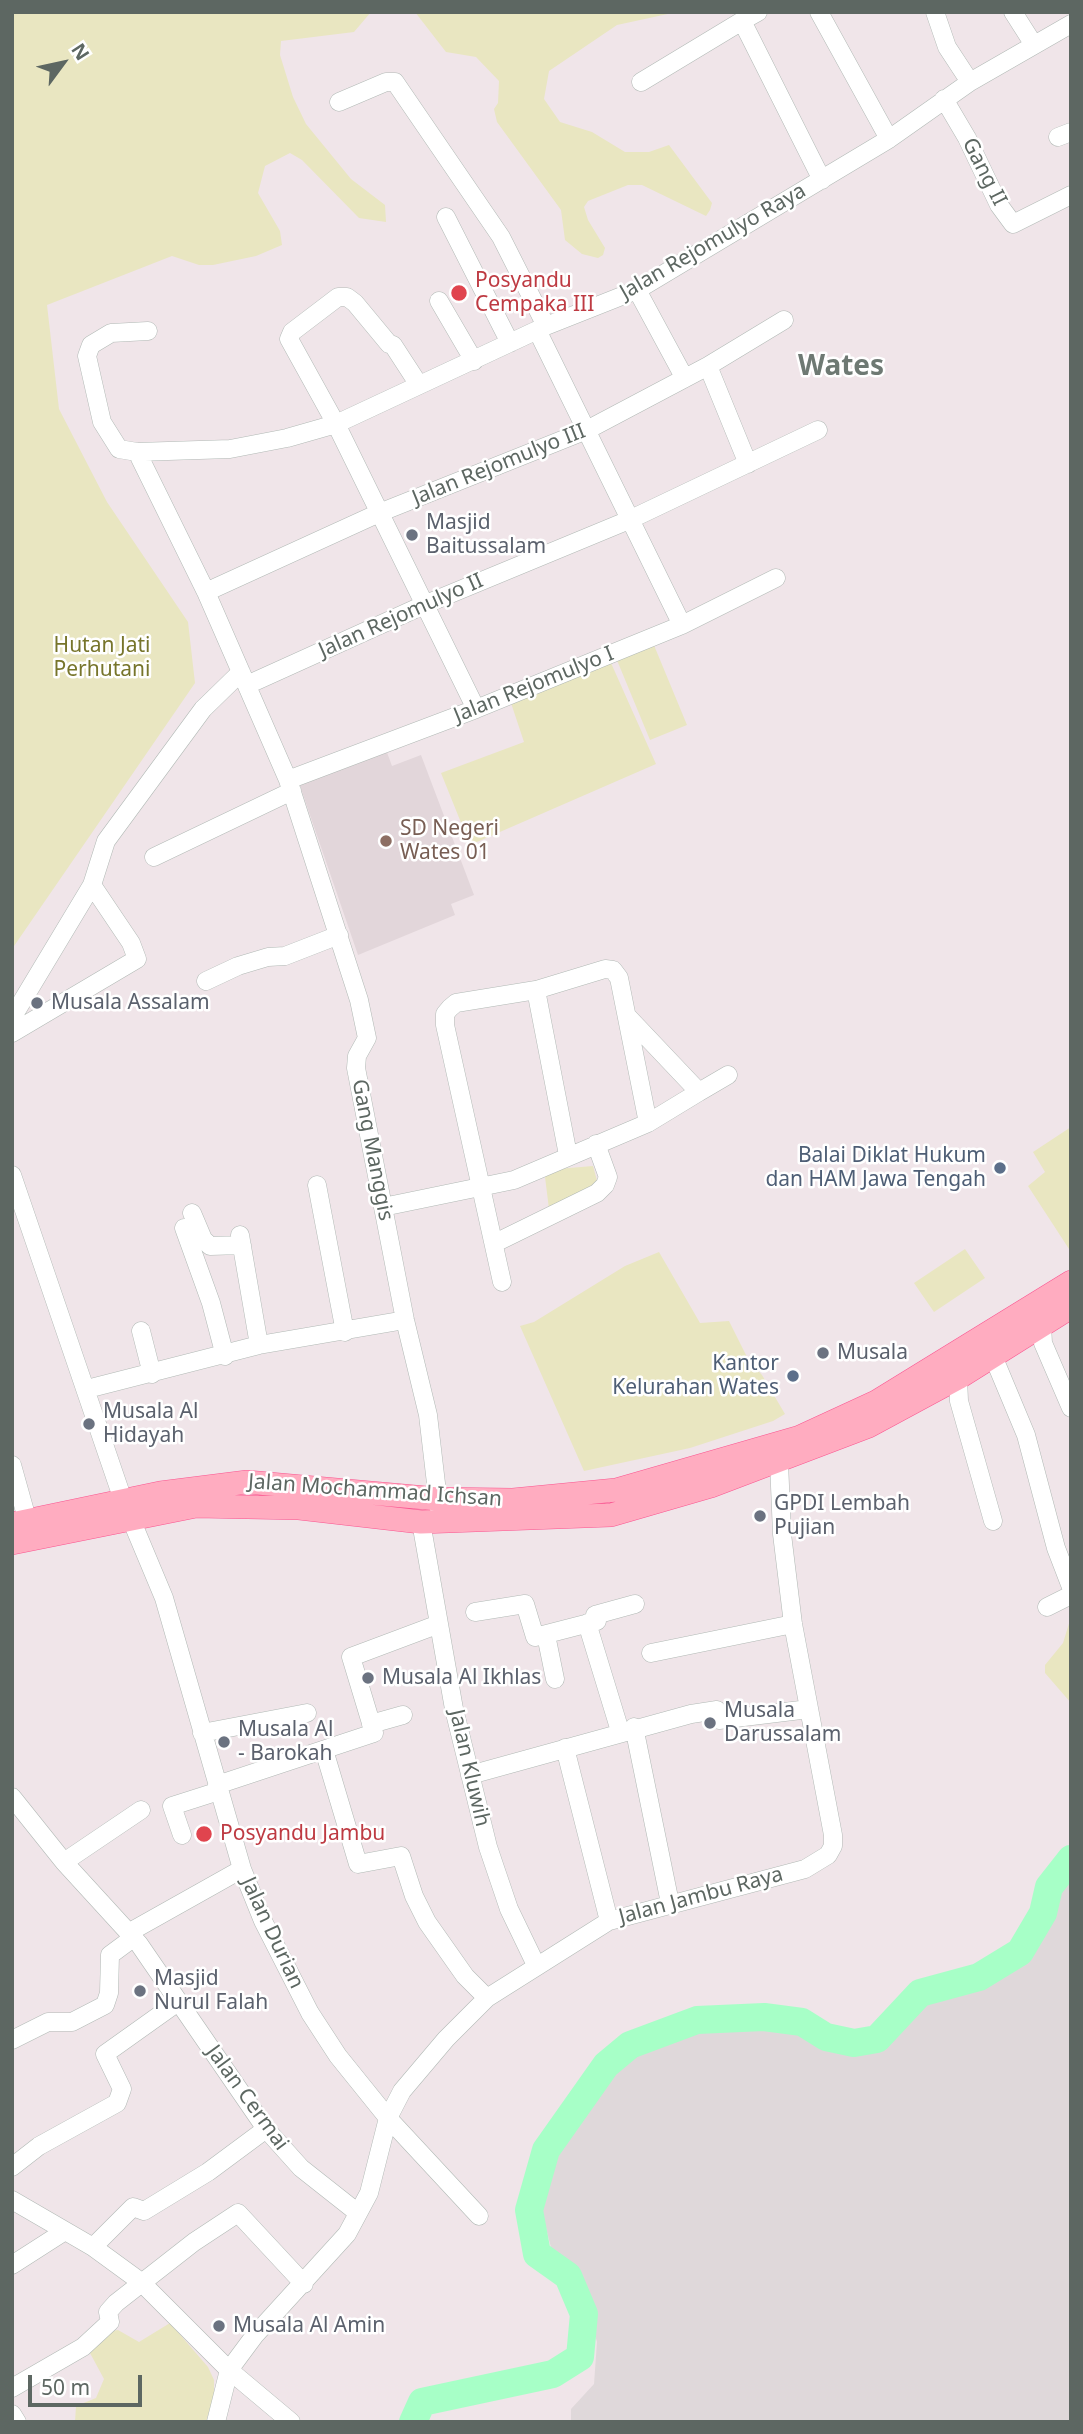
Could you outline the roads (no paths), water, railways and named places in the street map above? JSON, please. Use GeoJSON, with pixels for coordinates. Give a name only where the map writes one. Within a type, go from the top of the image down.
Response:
{"type":"FeatureCollection","features":[{"type":"Feature","properties":{"kind":"main road","name":"Jalan Mochammad Ichsan"},"geometry":{"type":"LineString","coordinates":[[22,1532],[127,1509],[196,1506],[611,1515],[800,1437],[876,1402],[1070,1285]]}},
{"type":"Feature","properties":{"kind":"main road","name":"Jalan Mochammad Ichsan"},"geometry":{"type":"LineString","coordinates":[[708,1476],[779,1462],[869,1426],[958,1378],[1071,1307]]}},
{"type":"Feature","properties":{"kind":"street"},"geometry":{"type":"LineString","coordinates":[[819,12],[889,139]]}},
{"type":"Feature","properties":{"kind":"street"},"geometry":{"type":"LineString","coordinates":[[935,12],[947,47],[970,82]]}},
{"type":"Feature","properties":{"kind":"street"},"geometry":{"type":"LineString","coordinates":[[1013,12],[1034,45]]}},
{"type":"Feature","properties":{"kind":"street"},"geometry":{"type":"LineString","coordinates":[[641,82],[750,17],[822,180]]}},
{"type":"Feature","properties":{"kind":"street","name":"Jalan Rejomulyo Raya"},"geometry":{"type":"LineString","coordinates":[[137,452],[230,449],[287,438],[336,424],[541,328],[637,290],[889,139],[970,82],[1071,24]]}},
{"type":"Feature","properties":{"kind":"street"},"geometry":{"type":"LineString","coordinates":[[339,102],[386,82],[395,82],[501,237],[587,430],[682,625]]}},
{"type":"Feature","properties":{"kind":"street","name":"Gang II"},"geometry":{"type":"LineString","coordinates":[[944,99],[967,138],[999,205],[1013,224],[1071,195]]}},
{"type":"Feature","properties":{"kind":"street"},"geometry":{"type":"LineString","coordinates":[[446,217],[510,343]]}},
{"type":"Feature","properties":{"kind":"street"},"geometry":{"type":"LineString","coordinates":[[637,290],[684,377]]}},
{"type":"Feature","properties":{"kind":"street"},"geometry":{"type":"LineString","coordinates":[[419,385],[393,345],[389,344],[347,297],[338,298],[292,332],[289,339],[336,424],[477,709]]}},
{"type":"Feature","properties":{"kind":"street"},"geometry":{"type":"LineString","coordinates":[[439,301],[474,361]]}},
{"type":"Feature","properties":{"kind":"street","name":"Jalan Rejomulyo III"},"geometry":{"type":"LineString","coordinates":[[206,592],[379,513],[587,430],[708,366],[783,320]]}},
{"type":"Feature","properties":{"kind":"street"},"geometry":{"type":"LineString","coordinates":[[137,452],[119,449],[102,422],[87,356],[91,345],[111,334],[148,331]]}},
{"type":"Feature","properties":{"kind":"street"},"geometry":{"type":"LineString","coordinates":[[708,366],[748,464]]}},
{"type":"Feature","properties":{"kind":"street","name":"Jalan Rejomulyo II"},"geometry":{"type":"LineString","coordinates":[[12,1018],[92,885],[106,841],[203,709],[244,678],[629,520],[818,430]]}},
{"type":"Feature","properties":{"kind":"street","name":"Gang Manggis"},"geometry":{"type":"LineString","coordinates":[[137,452],[206,592],[290,786],[367,1028],[367,1038],[358,1056],[356,1068],[405,1320],[428,1415],[430,1510]]}},
{"type":"Feature","properties":{"kind":"street","name":"Jalan Rejomulyo I"},"geometry":{"type":"LineString","coordinates":[[154,857],[290,786],[682,625],[776,578]]}},
{"type":"Feature","properties":{"kind":"street"},"geometry":{"type":"LineString","coordinates":[[12,1032],[137,959],[131,943],[92,885]]}},
{"type":"Feature","properties":{"kind":"street"},"geometry":{"type":"LineString","coordinates":[[206,981],[238,966],[268,957],[285,956],[339,935]]}},
{"type":"Feature","properties":{"kind":"street"},"geometry":{"type":"LineString","coordinates":[[502,1282],[445,1014],[456,1003],[536,989],[606,969],[613,970],[618,978],[627,1016],[648,1123]]}},
{"type":"Feature","properties":{"kind":"street"},"geometry":{"type":"LineString","coordinates":[[536,989],[568,1155]]}},
{"type":"Feature","properties":{"kind":"street"},"geometry":{"type":"LineString","coordinates":[[627,1016],[699,1092]]}},
{"type":"Feature","properties":{"kind":"street"},"geometry":{"type":"LineString","coordinates":[[383,1207],[514,1180],[648,1123],[727,1075]]}},
{"type":"Feature","properties":{"kind":"street"},"geometry":{"type":"LineString","coordinates":[[495,1243],[597,1193],[606,1185],[608,1177],[596,1144]]}},
{"type":"Feature","properties":{"kind":"street","name":"Jalan Durian"},"geometry":{"type":"LineString","coordinates":[[12,1175],[127,1509],[164,1598],[242,1869],[263,1921],[310,2013],[338,2056],[388,2118],[479,2216]]}},
{"type":"Feature","properties":{"kind":"street"},"geometry":{"type":"LineString","coordinates":[[317,1185],[345,1332]]}},
{"type":"Feature","properties":{"kind":"street"},"geometry":{"type":"LineString","coordinates":[[225,1356],[188,1220],[210,1246],[241,1240],[259,1345]]}},
{"type":"Feature","properties":{"kind":"street"},"geometry":{"type":"LineString","coordinates":[[87,1389],[225,1356],[259,1345],[405,1320]]}},
{"type":"Feature","properties":{"kind":"street"},"geometry":{"type":"LineString","coordinates":[[1042,1325],[1044,1343],[1071,1408]]}},
{"type":"Feature","properties":{"kind":"street"},"geometry":{"type":"LineString","coordinates":[[141,1331],[152,1374]]}},
{"type":"Feature","properties":{"kind":"street"},"geometry":{"type":"LineString","coordinates":[[993,1356],[1026,1435],[1056,1548],[1071,1587]]}},
{"type":"Feature","properties":{"kind":"street"},"geometry":{"type":"LineString","coordinates":[[958,1378],[959,1401],[993,1521]]}},
{"type":"Feature","properties":{"kind":"street","name":"Jalan Jambu Raya"},"geometry":{"type":"LineString","coordinates":[[229,2370],[255,2334],[304,2284],[347,2234],[377,2171],[388,2118],[402,2091],[425,2062],[487,1998],[609,1921],[805,1869],[828,1855],[833,1846],[833,1835],[793,1624],[782,1534],[779,1462]]}},
{"type":"Feature","properties":{"kind":"street"},"geometry":{"type":"LineString","coordinates":[[12,1465],[22,1532]]}},
{"type":"Feature","properties":{"kind":"street","name":"Jalan Kluwih"},"geometry":{"type":"LineString","coordinates":[[430,1510],[439,1623],[470,1775],[497,1879],[536,1965]]}},
{"type":"Feature","properties":{"kind":"street"},"geometry":{"type":"LineString","coordinates":[[1047,1606],[1071,1595]]}},
{"type":"Feature","properties":{"kind":"street"},"geometry":{"type":"LineString","coordinates":[[475,1612],[525,1604],[533,1636],[546,1635],[597,1620],[595,1615],[635,1604]]}},
{"type":"Feature","properties":{"kind":"street"},"geometry":{"type":"LineString","coordinates":[[182,1835],[172,1806],[324,1749],[373,1734],[351,1657],[439,1623]]}},
{"type":"Feature","properties":{"kind":"street"},"geometry":{"type":"LineString","coordinates":[[587,1623],[627,1729],[670,1903]]}},
{"type":"Feature","properties":{"kind":"street"},"geometry":{"type":"LineString","coordinates":[[651,1653],[793,1624]]}},
{"type":"Feature","properties":{"kind":"street"},"geometry":{"type":"LineString","coordinates":[[546,1635],[555,1679]]}},
{"type":"Feature","properties":{"kind":"street"},"geometry":{"type":"LineString","coordinates":[[470,1775],[627,1729],[717,1710],[719,1720],[809,1709]]}},
{"type":"Feature","properties":{"kind":"street"},"geometry":{"type":"LineString","coordinates":[[202,1733],[307,1713]]}},
{"type":"Feature","properties":{"kind":"street"},"geometry":{"type":"LineString","coordinates":[[371,1724],[403,1715]]}},
{"type":"Feature","properties":{"kind":"street"},"geometry":{"type":"LineString","coordinates":[[565,1748],[609,1921]]}},
{"type":"Feature","properties":{"kind":"street"},"geometry":{"type":"LineString","coordinates":[[324,1749],[358,1863],[401,1856],[414,1896],[427,1922],[465,1976],[487,1998]]}},
{"type":"Feature","properties":{"kind":"street","name":"Jalan Cermai"},"geometry":{"type":"LineString","coordinates":[[12,1797],[64,1862],[112,1910],[267,2129],[301,2168],[358,2213]]}},
{"type":"Feature","properties":{"kind":"street"},"geometry":{"type":"LineString","coordinates":[[64,1862],[141,1810]]}},
{"type":"Feature","properties":{"kind":"street"},"geometry":{"type":"LineString","coordinates":[[12,2040],[48,2021],[72,2022],[105,2005],[108,2000],[110,1955],[131,1936],[242,1869]]}},
{"type":"Feature","properties":{"kind":"street"},"geometry":{"type":"LineString","coordinates":[[12,2167],[39,2146],[117,2103],[122,2089],[105,2054],[178,2002]]}},
{"type":"Feature","properties":{"kind":"street"},"geometry":{"type":"LineString","coordinates":[[93,2247],[133,2207],[144,2211],[208,2172],[267,2129]]}},
{"type":"Feature","properties":{"kind":"street"},"geometry":{"type":"LineString","coordinates":[[12,2200],[93,2247],[141,2282],[229,2370],[291,2422]]}},
{"type":"Feature","properties":{"kind":"street"},"geometry":{"type":"LineString","coordinates":[[15,2379],[34,2378],[83,2347],[110,2322],[108,2312],[116,2303],[141,2282],[239,2213],[304,2284]]}},
{"type":"Feature","properties":{"kind":"street"},"geometry":{"type":"LineString","coordinates":[[12,2265],[65,2231]]}},
{"type":"Feature","properties":{"kind":"street"},"geometry":{"type":"LineString","coordinates":[[216,2422],[229,2370]]}},
{"type":"Feature","properties":{"kind":"street"},"geometry":{"type":"LineString","coordinates":[[12,2414],[17,2422]]}},
{"type":"Feature","properties":{"kind":"waterway"},"geometry":{"type":"LineString","coordinates":[[413,2422],[422,2402],[553,2374],[580,2357],[584,2314],[568,2276],[537,2254],[529,2210],[546,2150],[606,2065],[630,2045],[697,2020],[764,2017],[802,2022],[826,2037],[854,2043],[877,2039],[920,1993],[979,1977],[1020,1952],[1043,1913],[1049,1887],[1071,1859]]}},
{"type":"Feature","properties":{"kind":"place","name":"Posyandu Cempaka III"},"geometry":{"type":"Point","coordinates":[459,293]}},
{"type":"Feature","properties":{"kind":"place","name":"Masjid Baitussalam"},"geometry":{"type":"Point","coordinates":[412,535]}},
{"type":"Feature","properties":{"kind":"place","name":"SD Negeri Wates 01"},"geometry":{"type":"Point","coordinates":[386,841]}},
{"type":"Feature","properties":{"kind":"place","name":"Musala Assalam"},"geometry":{"type":"Point","coordinates":[37,1003]}},
{"type":"Feature","properties":{"kind":"place","name":"Balai Diklat Hukum dan HAM Jawa Tengah"},"geometry":{"type":"Point","coordinates":[1000,1168]}},
{"type":"Feature","properties":{"kind":"place","name":"Musala"},"geometry":{"type":"Point","coordinates":[823,1353]}},
{"type":"Feature","properties":{"kind":"place","name":"Kantor Kelurahan Wates"},"geometry":{"type":"Point","coordinates":[793,1376]}},
{"type":"Feature","properties":{"kind":"place","name":"Musala Al Hidayah"},"geometry":{"type":"Point","coordinates":[89,1424]}},
{"type":"Feature","properties":{"kind":"place","name":"GPDI Lembah Pujian"},"geometry":{"type":"Point","coordinates":[760,1516]}},
{"type":"Feature","properties":{"kind":"place","name":"Musala Al Ikhlas"},"geometry":{"type":"Point","coordinates":[368,1678]}},
{"type":"Feature","properties":{"kind":"place","name":"Musala Darussalam"},"geometry":{"type":"Point","coordinates":[710,1723]}},
{"type":"Feature","properties":{"kind":"place","name":"Musala Al - Barokah"},"geometry":{"type":"Point","coordinates":[224,1742]}},
{"type":"Feature","properties":{"kind":"place","name":"Posyandu Jambu"},"geometry":{"type":"Point","coordinates":[204,1834]}},
{"type":"Feature","properties":{"kind":"place","name":"Masjid Nurul Falah"},"geometry":{"type":"Point","coordinates":[140,1991]}},
{"type":"Feature","properties":{"kind":"place","name":"Musala Al Amin"},"geometry":{"type":"Point","coordinates":[219,2326]}},
{"type":"Feature","properties":{"kind":"district","name":"Wates"},"geometry":{"type":"Point","coordinates":[841,367]}},
{"type":"Feature","properties":{"kind":"park label","name":"Hutan Jati Perhutani"},"geometry":{"type":"Point","coordinates":[102,658]}}]}
